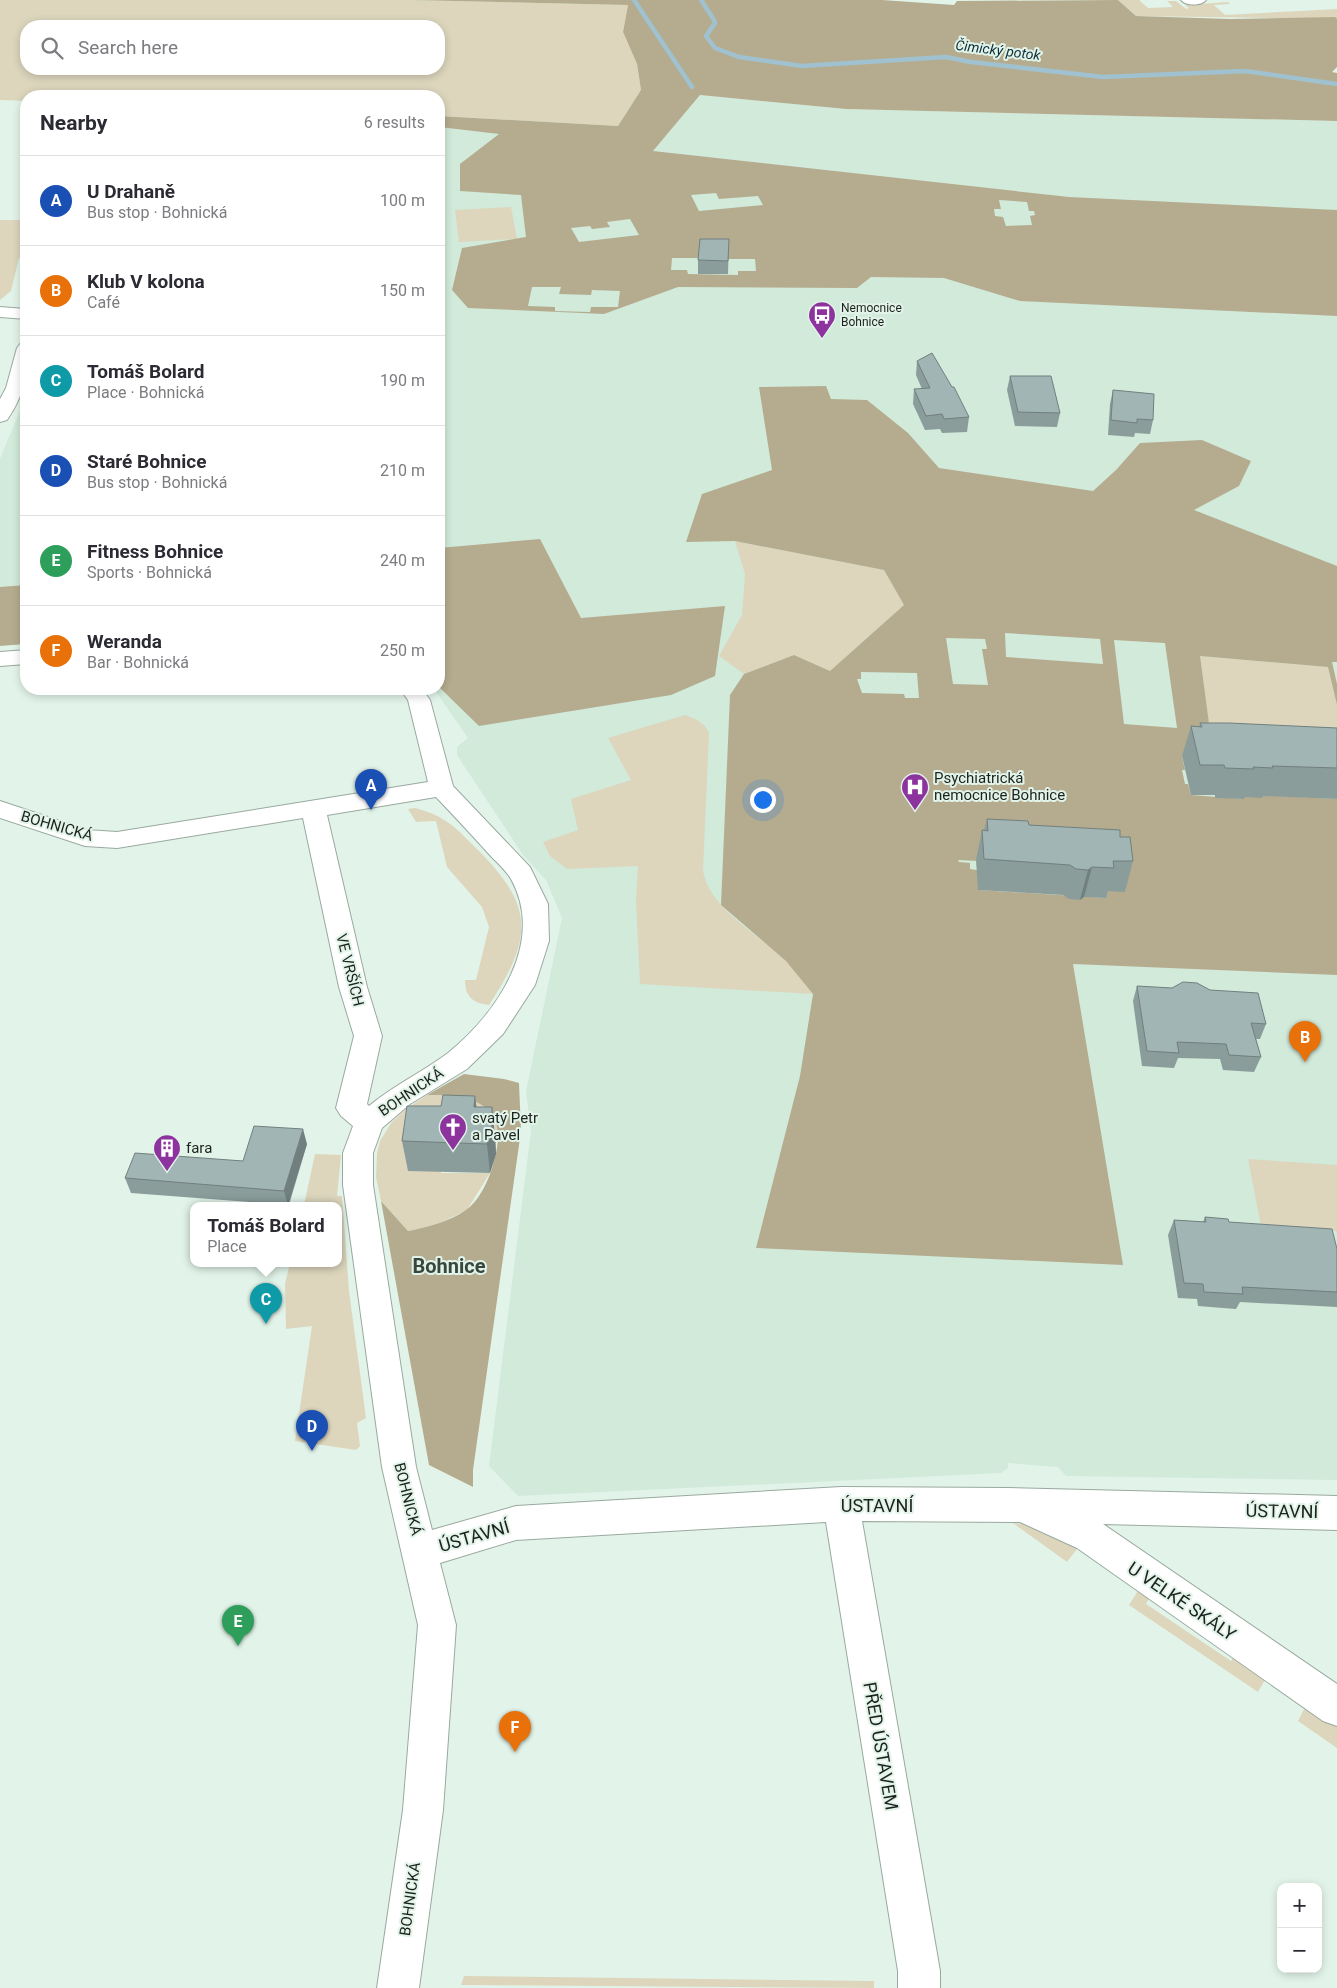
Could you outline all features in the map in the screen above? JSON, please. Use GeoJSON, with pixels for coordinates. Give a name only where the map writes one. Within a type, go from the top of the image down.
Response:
{"type":"FeatureCollection","features":[{"type":"Feature","properties":{"kind":"street"},"geometry":{"type":"LineString","coordinates":[[1187,0],[1200,0]]}},
{"type":"Feature","properties":{"kind":"street"},"geometry":{"type":"LineString","coordinates":[[0,312],[20,314]]}},
{"type":"Feature","properties":{"kind":"street"},"geometry":{"type":"LineString","coordinates":[[0,416],[15,388],[20,370]]}},
{"type":"Feature","properties":{"kind":"street"},"geometry":{"type":"LineString","coordinates":[[0,659],[20,657]]}},
{"type":"Feature","properties":{"kind":"street"},"geometry":{"type":"LineString","coordinates":[[415,695],[418,700],[442,788]]}},
{"type":"Feature","properties":{"kind":"street","name":"BOHNICKÁ"},"geometry":{"type":"LineString","coordinates":[[0,809],[85,838],[117,840],[442,788],[521,873],[535,904],[536,941],[520,985],[492,1027],[457,1062],[400,1096],[369,1122],[358,1153],[358,1185],[399,1467],[421,1551],[437,1625],[423,1810],[398,1988]]}},
{"type":"Feature","properties":{"kind":"street","name":"VE VRŠÍCH"},"geometry":{"type":"LineString","coordinates":[[312,809],[352,987],[368,1036],[351,1108],[369,1122]]}},
{"type":"Feature","properties":{"kind":"street","name":"ÚSTAVNÍ"},"geometry":{"type":"LineString","coordinates":[[421,1551],[516,1523],[841,1504],[1022,1505],[1337,1512]]}},
{"type":"Feature","properties":{"kind":"street","name":"PŘED ÚSTAVEM"},"geometry":{"type":"LineString","coordinates":[[841,1504],[919,1971],[919,1988]]}},
{"type":"Feature","properties":{"kind":"street","name":"U VELKÉ SKÁLY"},"geometry":{"type":"LineString","coordinates":[[1022,1505],[1090,1536],[1337,1707]]}},
{"type":"Feature","properties":{"kind":"shaded area"},"geometry":{"type":"Polygon","coordinates":[[[0,0],[409,0],[628,5],[623,32],[637,64],[641,90],[618,126],[445,116],[445,90],[20,90],[20,101],[0,100],[0,0]]]}},
{"type":"Feature","properties":{"kind":"shaded area"},"geometry":{"type":"Polygon","coordinates":[[[409,0],[882,0],[954,5],[957,1],[1118,0],[1136,16],[1230,19],[1335,17],[1337,19],[1337,67],[1332,72],[1337,73],[1337,121],[846,109],[700,95],[653,151],[1069,197],[1337,210],[1337,316],[1020,301],[944,278],[871,277],[857,288],[678,287],[604,314],[468,308],[452,290],[462,248],[526,237],[521,195],[460,191],[460,164],[499,134],[445,128],[445,116],[618,126],[641,90],[637,64],[623,32],[628,5],[409,0]],[[716,193],[691,195],[699,211],[763,205],[758,196],[719,199],[716,193]],[[999,200],[1001,209],[994,209],[995,216],[1003,217],[1006,226],[1032,225],[1030,216],[1035,215],[1034,211],[1029,211],[1027,202],[999,200]],[[630,219],[607,222],[610,227],[592,229],[590,226],[571,228],[579,242],[639,235],[630,219]],[[728,253],[699,258],[672,258],[671,270],[687,270],[688,274],[738,275],[738,271],[756,271],[755,259],[728,259],[728,253]],[[532,287],[528,306],[555,307],[555,311],[590,312],[591,307],[618,307],[620,291],[592,290],[591,295],[559,294],[561,287],[532,287]]]}},
{"type":"Feature","properties":{"kind":"shaded area"},"geometry":{"type":"Polygon","coordinates":[[[1118,0],[1139,0],[1148,8],[1173,7],[1167,1],[1176,1],[1186,9],[1189,8],[1185,5],[1228,2],[1230,4],[1214,5],[1225,15],[1337,9],[1337,19],[1136,16],[1118,0]]]}},
{"type":"Feature","properties":{"kind":"shaded area","name":"Psychiatrická nemocnice Bohnice"},"geometry":{"type":"Polygon","coordinates":[[[700,95],[846,109],[1337,121],[1337,1480],[1066,1476],[1058,1467],[1008,1463],[1008,1468],[1001,1473],[518,1496],[489,1466],[531,1131],[526,1091],[562,918],[546,880],[523,855],[457,755],[457,747],[468,738],[438,695],[445,695],[445,128],[653,151],[700,95]]]}},
{"type":"Feature","properties":{"kind":"shaded area"},"geometry":{"type":"Polygon","coordinates":[[[511,207],[517,239],[459,242],[455,210],[511,207]]]}},
{"type":"Feature","properties":{"kind":"shaded area"},"geometry":{"type":"Polygon","coordinates":[[[0,220],[20,220],[20,258],[11,291],[0,300],[0,220]]]}},
{"type":"Feature","properties":{"kind":"shaded area"},"geometry":{"type":"Polygon","coordinates":[[[826,386],[831,399],[867,400],[908,433],[939,468],[1093,491],[1116,470],[1140,443],[1202,440],[1251,461],[1239,486],[1194,510],[1337,566],[1337,662],[1332,662],[1337,684],[1337,705],[1328,667],[1200,656],[1210,731],[1182,757],[1185,770],[1182,770],[1185,784],[1188,784],[1191,795],[1244,799],[1244,797],[1262,795],[1337,799],[1337,975],[1073,964],[1123,1265],[756,1248],[800,1076],[813,994],[786,961],[721,905],[730,695],[744,674],[794,655],[830,671],[904,605],[884,570],[735,541],[686,542],[702,494],[772,470],[759,387],[826,386]],[[1005,633],[1006,657],[1103,664],[1100,639],[1005,633]],[[946,638],[953,684],[988,685],[982,649],[987,649],[985,639],[946,638]],[[1114,640],[1124,724],[1177,728],[1165,643],[1114,640]],[[861,672],[861,679],[857,679],[862,693],[904,694],[905,698],[919,698],[917,673],[861,672]],[[958,860],[959,862],[970,863],[970,869],[977,870],[979,890],[1106,898],[1104,887],[1125,891],[1126,888],[1123,868],[958,860]]]}},
{"type":"Feature","properties":{"kind":"shaded area"},"geometry":{"type":"Polygon","coordinates":[[[20,411],[20,629],[0,631],[0,459],[20,411]]]}},
{"type":"Feature","properties":{"kind":"shaded area"},"geometry":{"type":"Polygon","coordinates":[[[540,539],[581,618],[725,606],[715,676],[671,695],[479,726],[445,693],[445,547],[540,539]]]}},
{"type":"Feature","properties":{"kind":"shaded area"},"geometry":{"type":"Polygon","coordinates":[[[735,541],[884,570],[904,605],[830,671],[794,655],[744,674],[719,656],[742,615],[745,574],[735,541]]]}},
{"type":"Feature","properties":{"kind":"shaded area"},"geometry":{"type":"Polygon","coordinates":[[[20,585],[20,644],[0,646],[0,587],[20,585]]]}},
{"type":"Feature","properties":{"kind":"shaded area"},"geometry":{"type":"Polygon","coordinates":[[[1199,656],[1328,667],[1337,705],[1337,741],[1210,731],[1199,656]]]}},
{"type":"Feature","properties":{"kind":"shaded area"},"geometry":{"type":"Polygon","coordinates":[[[685,715],[699,721],[709,733],[703,870],[707,884],[714,897],[725,909],[786,961],[813,994],[640,984],[636,900],[638,866],[567,869],[550,856],[543,842],[578,830],[571,799],[631,780],[608,738],[685,715]]]}},
{"type":"Feature","properties":{"kind":"shaded area"},"geometry":{"type":"Polygon","coordinates":[[[415,808],[443,819],[463,835],[497,871],[510,889],[518,907],[521,924],[520,942],[514,961],[489,1005],[474,1001],[468,995],[465,986],[465,980],[476,980],[489,927],[482,907],[447,867],[436,821],[416,822],[408,809],[415,808]]]}},
{"type":"Feature","properties":{"kind":"shaded area"},"geometry":{"type":"Polygon","coordinates":[[[464,1074],[504,1079],[519,1083],[521,1131],[473,1470],[473,1487],[429,1465],[381,1201],[408,1231],[431,1226],[453,1218],[470,1206],[478,1197],[490,1173],[497,1148],[498,1132],[494,1119],[487,1109],[477,1102],[446,1095],[427,1095],[464,1074]]]}},
{"type":"Feature","properties":{"kind":"shaded area"},"geometry":{"type":"Polygon","coordinates":[[[427,1095],[463,1097],[484,1105],[496,1123],[498,1137],[443,1161],[441,1173],[490,1173],[467,1210],[434,1226],[408,1231],[381,1201],[376,1177],[377,1153],[380,1141],[391,1123],[406,1109],[427,1095]]]}},
{"type":"Feature","properties":{"kind":"shaded area"},"geometry":{"type":"Polygon","coordinates":[[[315,1154],[341,1155],[337,1196],[342,1196],[349,1291],[366,1418],[357,1423],[360,1446],[356,1450],[295,1441],[312,1326],[286,1329],[285,1284],[289,1267],[342,1267],[342,1202],[305,1202],[315,1154]]]}},
{"type":"Feature","properties":{"kind":"shaded area"},"geometry":{"type":"Polygon","coordinates":[[[1248,1159],[1337,1165],[1337,1235],[1336,1231],[1261,1226],[1248,1159]]]}},
{"type":"Feature","properties":{"kind":"shaded area"},"geometry":{"type":"Polygon","coordinates":[[[1013,1523],[1032,1525],[1080,1545],[1067,1562],[1013,1523]]]}},
{"type":"Feature","properties":{"kind":"shaded area"},"geometry":{"type":"Polygon","coordinates":[[[1141,1586],[1152,1593],[1146,1604],[1231,1661],[1237,1651],[1269,1673],[1258,1692],[1129,1605],[1141,1586]]]}},
{"type":"Feature","properties":{"kind":"shaded area"},"geometry":{"type":"Polygon","coordinates":[[[1309,1699],[1337,1719],[1337,1748],[1298,1721],[1309,1699]]]}},
{"type":"Feature","properties":{"kind":"shaded area"},"geometry":{"type":"Polygon","coordinates":[[[464,1976],[874,1981],[874,1988],[461,1985],[464,1976]]]}},
{"type":"Feature","properties":{"kind":"building"},"geometry":{"type":"Polygon","coordinates":[[[700,239],[729,239],[728,261],[698,260],[700,239]]]}},
{"type":"Feature","properties":{"kind":"building"},"geometry":{"type":"Polygon","coordinates":[[[932,353],[952,387],[954,387],[969,417],[944,419],[942,414],[926,416],[914,389],[930,388],[917,361],[932,353]]]}},
{"type":"Feature","properties":{"kind":"building"},"geometry":{"type":"Polygon","coordinates":[[[1010,376],[1051,376],[1060,413],[1018,412],[1010,376]]]}},
{"type":"Feature","properties":{"kind":"building"},"geometry":{"type":"Polygon","coordinates":[[[1113,390],[1154,394],[1153,420],[1137,419],[1137,423],[1111,420],[1113,390]]]}},
{"type":"Feature","properties":{"kind":"building"},"geometry":{"type":"Polygon","coordinates":[[[1200,723],[1337,728],[1337,768],[1272,766],[1273,768],[1253,767],[1254,769],[1225,768],[1224,765],[1200,765],[1191,726],[1202,727],[1200,723]]]}},
{"type":"Feature","properties":{"kind":"building"},"geometry":{"type":"Polygon","coordinates":[[[987,819],[1028,821],[1029,825],[1120,830],[1120,837],[1130,837],[1133,861],[1113,861],[1114,868],[1092,867],[1088,870],[1076,869],[1070,865],[984,859],[982,830],[988,831],[987,819]]]}},
{"type":"Feature","properties":{"kind":"building"},"geometry":{"type":"Polygon","coordinates":[[[1183,982],[1197,983],[1210,990],[1258,993],[1266,1024],[1251,1023],[1261,1057],[1229,1055],[1226,1044],[1177,1042],[1179,1053],[1147,1051],[1137,986],[1172,988],[1183,982]]]}},
{"type":"Feature","properties":{"kind":"building"},"geometry":{"type":"Polygon","coordinates":[[[443,1095],[475,1096],[474,1107],[492,1107],[492,1125],[487,1144],[402,1141],[407,1106],[441,1106],[443,1095]]]}},
{"type":"Feature","properties":{"kind":"building"},"geometry":{"type":"Polygon","coordinates":[[[254,1126],[303,1129],[284,1191],[125,1178],[135,1153],[243,1161],[254,1126]]]}},
{"type":"Feature","properties":{"kind":"building"},"geometry":{"type":"Polygon","coordinates":[[[1205,1217],[1228,1219],[1229,1222],[1332,1229],[1337,1249],[1337,1292],[1242,1287],[1243,1294],[1204,1292],[1203,1284],[1184,1283],[1174,1220],[1206,1222],[1205,1217]]]}},
{"type":"Feature","properties":{"kind":"waterway"},"geometry":{"type":"LineString","coordinates":[[634,0],[692,87]]}},
{"type":"Feature","properties":{"kind":"waterway","name":"Čimický potok"},"geometry":{"type":"LineString","coordinates":[[701,0],[715,23],[706,36],[715,48],[739,57],[802,66],[946,57],[971,62],[1103,77],[1245,71],[1337,84]]}},
{"type":"Feature","properties":{"kind":"place","name":"Nemocnice Bohnice"},"geometry":{"type":"Point","coordinates":[822,339]}},
{"type":"Feature","properties":{"kind":"place","name":"U Drahaně"},"geometry":{"type":"Point","coordinates":[371,810]}},
{"type":"Feature","properties":{"kind":"place","name":"Psychiatrická nemocnice Bohnice"},"geometry":{"type":"Point","coordinates":[915,811]}},
{"type":"Feature","properties":{"kind":"place","name":"Klub V kolona"},"geometry":{"type":"Point","coordinates":[1305,1062]}},
{"type":"Feature","properties":{"kind":"place","name":"svatý Petr a Pavel"},"geometry":{"type":"Point","coordinates":[453,1151]}},
{"type":"Feature","properties":{"kind":"place","name":"fara"},"geometry":{"type":"Point","coordinates":[167,1172]}},
{"type":"Feature","properties":{"kind":"place","name":"Tomáš Bolard"},"geometry":{"type":"Point","coordinates":[266,1324]}},
{"type":"Feature","properties":{"kind":"place","name":"Staré Bohnice"},"geometry":{"type":"Point","coordinates":[312,1451]}},
{"type":"Feature","properties":{"kind":"place","name":"Fitness Bohnice"},"geometry":{"type":"Point","coordinates":[238,1646]}},
{"type":"Feature","properties":{"kind":"place","name":"Weranda"},"geometry":{"type":"Point","coordinates":[515,1752]}},
{"type":"Feature","properties":{"kind":"district","name":"Bohnice"},"geometry":{"type":"Point","coordinates":[449,1266]}}]}
